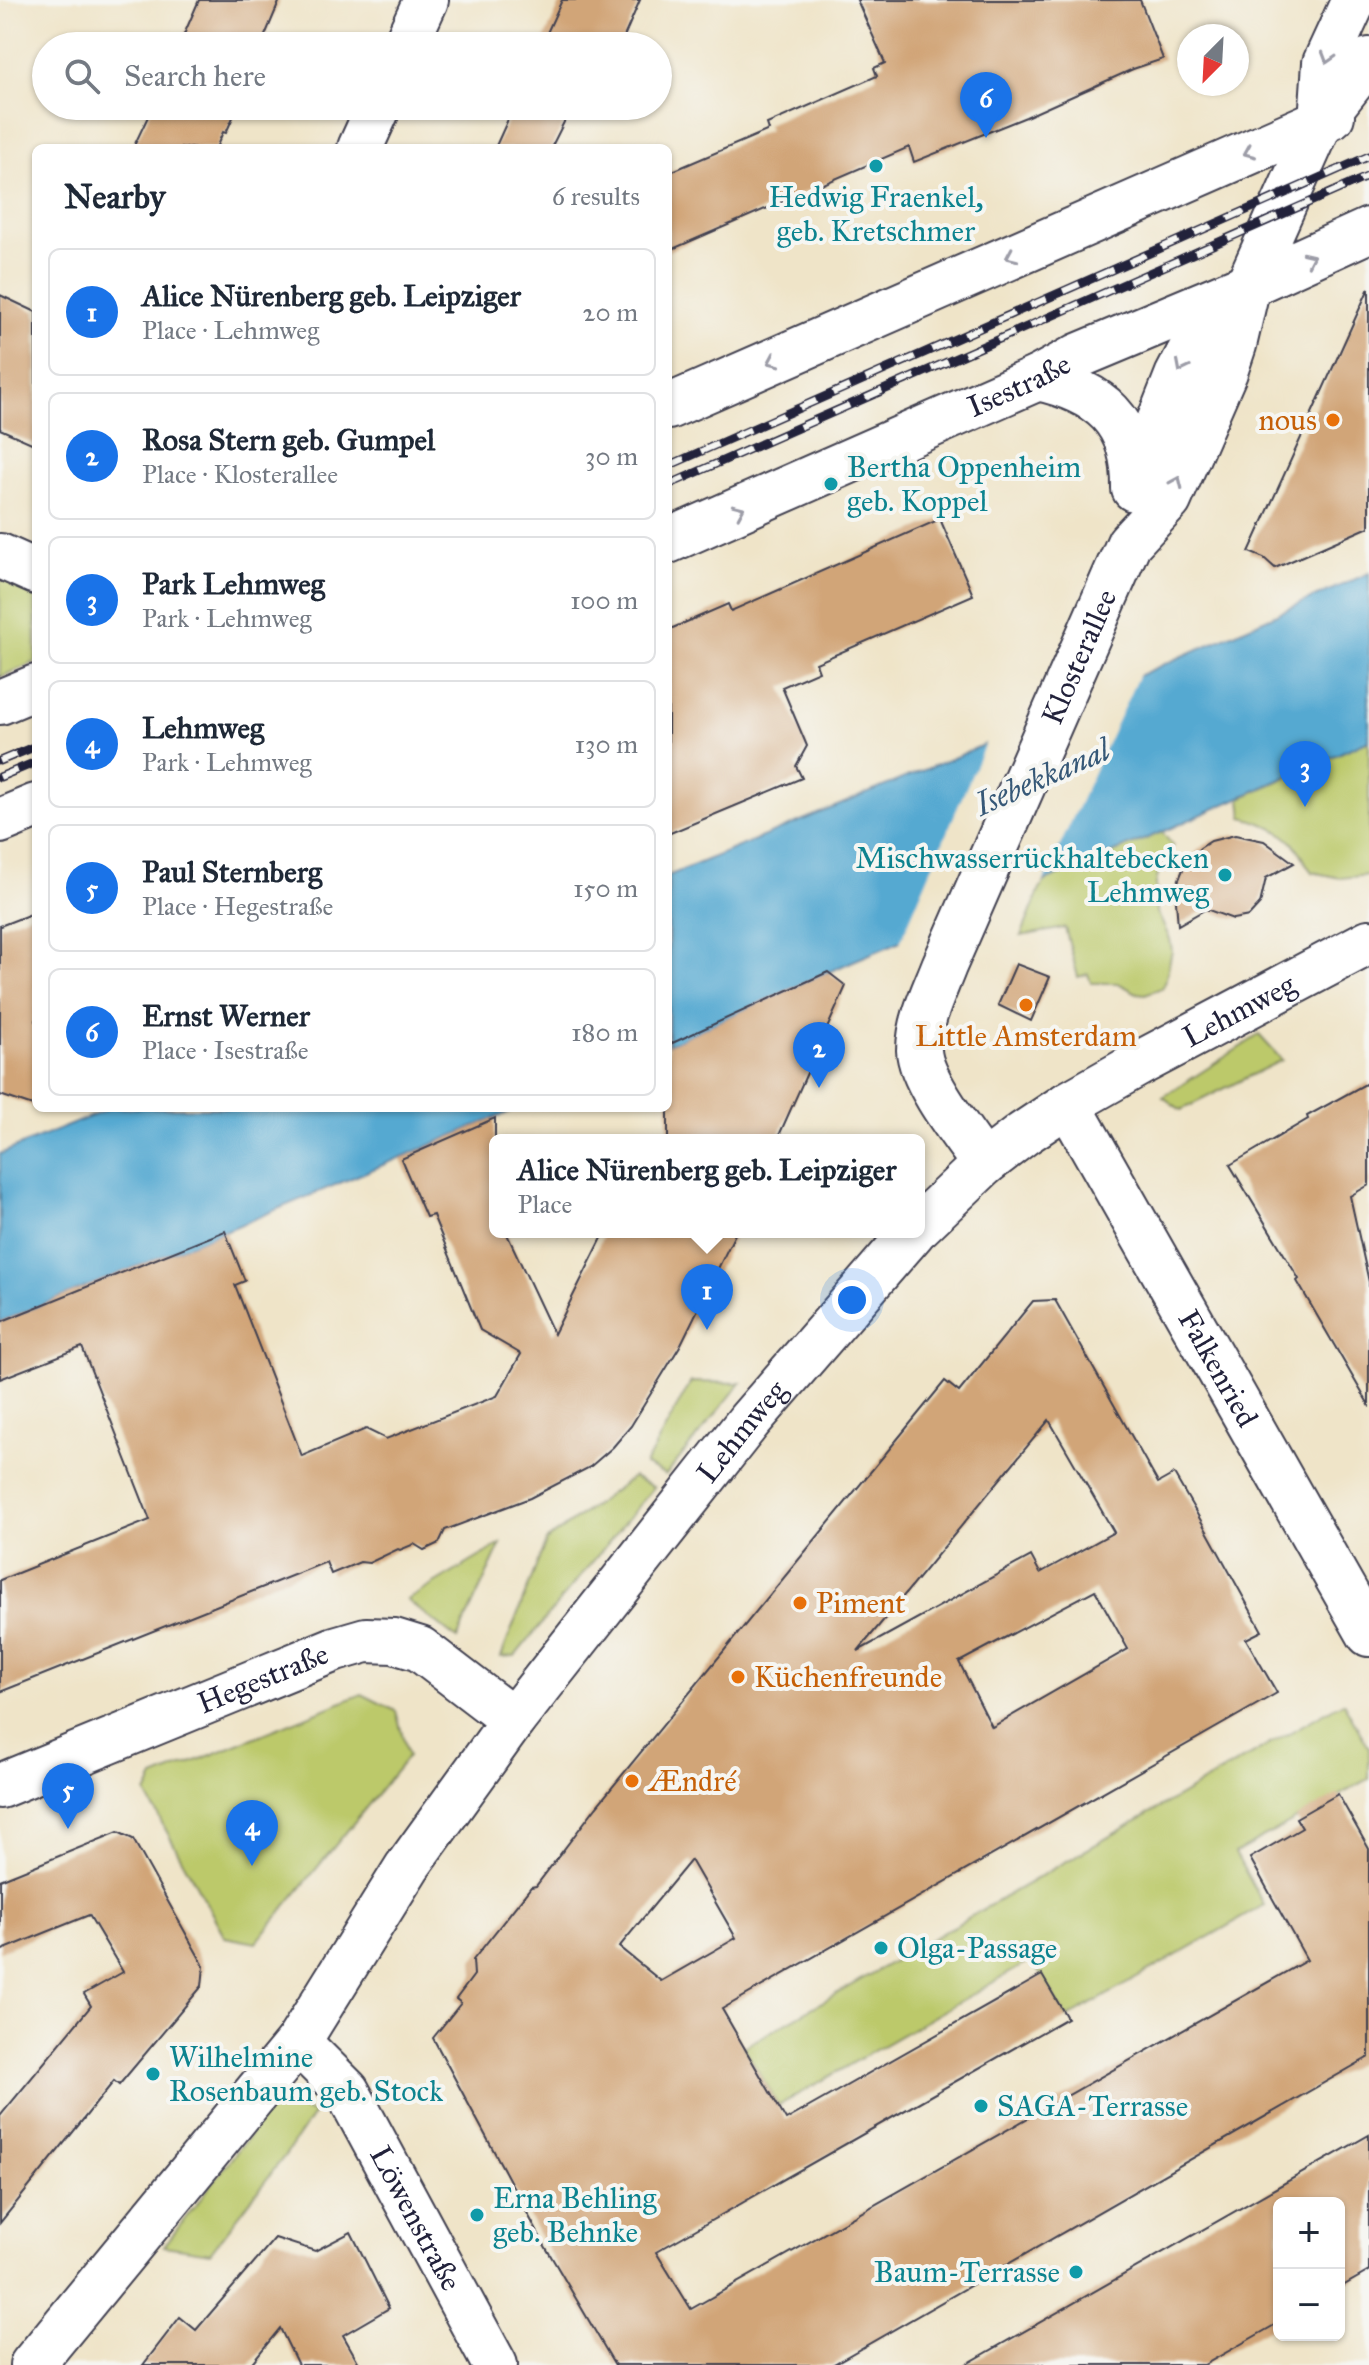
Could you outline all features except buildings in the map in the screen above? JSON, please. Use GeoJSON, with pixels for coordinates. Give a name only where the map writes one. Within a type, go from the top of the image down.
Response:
{"type":"FeatureCollection","features":[{"type":"Feature","properties":{"kind":"street"},"geometry":{"type":"LineString","coordinates":[[411,32],[426,0]]}},
{"type":"Feature","properties":{"kind":"street","name":"Klosterallee"},"geometry":{"type":"LineString","coordinates":[[1321,121],[1325,63],[1354,0]]}},
{"type":"Feature","properties":{"kind":"street","name":"Klosterallee"},"geometry":{"type":"LineString","coordinates":[[1129,543],[1169,500],[1225,372],[1248,285],[1321,121],[1369,60]]}},
{"type":"Feature","properties":{"kind":"street"},"geometry":{"type":"LineString","coordinates":[[672,405],[1369,100]]}},
{"type":"Feature","properties":{"kind":"street"},"geometry":{"type":"LineString","coordinates":[[362,144],[373,120]]}},
{"type":"Feature","properties":{"kind":"street","name":"Isestraße"},"geometry":{"type":"LineString","coordinates":[[672,539],[1038,378],[1078,356],[1369,230]]}},
{"type":"Feature","properties":{"kind":"street","name":"Klosterallee"},"geometry":{"type":"LineString","coordinates":[[1134,485],[1177,376],[1198,336],[1248,285]]}},
{"type":"Feature","properties":{"kind":"street","name":"Klosterallee"},"geometry":{"type":"LineString","coordinates":[[984,1164],[931,1087],[919,1052],[925,1015],[1129,543],[1134,485],[1129,444],[1115,419],[1102,405],[1073,387],[1038,378]]}},
{"type":"Feature","properties":{"kind":"street"},"geometry":{"type":"LineString","coordinates":[[0,556],[32,570]]}},
{"type":"Feature","properties":{"kind":"street"},"geometry":{"type":"LineString","coordinates":[[0,702],[32,689]]}},
{"type":"Feature","properties":{"kind":"street"},"geometry":{"type":"LineString","coordinates":[[0,821],[32,808]]}},
{"type":"Feature","properties":{"kind":"street","name":"Lehmweg"},"geometry":{"type":"LineString","coordinates":[[925,1220],[984,1164],[1068,1104],[1369,942]]}},
{"type":"Feature","properties":{"kind":"street","name":"Falkenried"},"geometry":{"type":"LineString","coordinates":[[1068,1104],[1369,1634]]}},
{"type":"Feature","properties":{"kind":"street","name":"Lehmweg"},"geometry":{"type":"LineString","coordinates":[[32,2365],[298,2042],[407,1867],[513,1720],[749,1421],[908,1238]]}},
{"type":"Feature","properties":{"kind":"street","name":"Hegestraße"},"geometry":{"type":"LineString","coordinates":[[0,1786],[335,1649],[366,1640],[394,1641],[420,1649],[513,1720]]}},
{"type":"Feature","properties":{"kind":"street","name":"Löwenstraße"},"geometry":{"type":"LineString","coordinates":[[298,2042],[347,2091],[495,2365]]}},
{"type":"Feature","properties":{"kind":"green space"},"geometry":{"type":"Polygon","coordinates":[[[3,578],[32,592],[32,664],[0,677],[0,581],[3,578]]]}},
{"type":"Feature","properties":{"kind":"green space"},"geometry":{"type":"Polygon","coordinates":[[[1369,740],[1369,875],[1340,878],[1312,872],[1297,848],[1284,835],[1243,817],[1241,798],[1369,740]]]}},
{"type":"Feature","properties":{"kind":"green space"},"geometry":{"type":"Polygon","coordinates":[[[1162,832],[1173,846],[1160,867],[1156,883],[1157,912],[1170,939],[1172,951],[1162,988],[1145,994],[1137,993],[1118,983],[1091,983],[1088,974],[1078,977],[1065,928],[1021,936],[1043,882],[1162,832]]]}},
{"type":"Feature","properties":{"kind":"green space"},"geometry":{"type":"Polygon","coordinates":[[[1259,1035],[1282,1060],[1181,1110],[1163,1097],[1259,1035]]]}},
{"type":"Feature","properties":{"kind":"green space"},"geometry":{"type":"Polygon","coordinates":[[[691,1382],[741,1383],[666,1475],[645,1465],[691,1382]]]}},
{"type":"Feature","properties":{"kind":"green space"},"geometry":{"type":"Polygon","coordinates":[[[633,1477],[654,1487],[515,1656],[501,1657],[546,1541],[633,1477]]]}},
{"type":"Feature","properties":{"kind":"green space"},"geometry":{"type":"Polygon","coordinates":[[[501,1544],[457,1639],[407,1600],[501,1544]]]}},
{"type":"Feature","properties":{"kind":"green space"},"geometry":{"type":"Polygon","coordinates":[[[362,1694],[396,1711],[408,1756],[256,1943],[225,1937],[146,1794],[154,1778],[362,1694]]]}},
{"type":"Feature","properties":{"kind":"green space"},"geometry":{"type":"Polygon","coordinates":[[[1343,1702],[1369,1748],[1369,1779],[1235,1853],[1264,1905],[1067,2018],[1032,1960],[778,2106],[744,2047],[1343,1702]]]}},
{"type":"Feature","properties":{"kind":"green space"},"geometry":{"type":"Polygon","coordinates":[[[275,2102],[314,2113],[210,2253],[164,2246],[275,2102]]]}},
{"type":"Feature","properties":{"kind":"water","name":"Isebekkanal"},"geometry":{"type":"Polygon","coordinates":[[[1369,573],[1369,740],[1162,832],[851,962],[672,1043],[672,874],[965,753],[1369,573]]]}},
{"type":"Feature","properties":{"kind":"water"},"geometry":{"type":"Polygon","coordinates":[[[101,1112],[509,1112],[0,1322],[0,1154],[101,1112]]]}},
{"type":"Feature","properties":{"kind":"pier"},"geometry":{"type":"Polygon","coordinates":[[[1140,672],[1041,887],[898,947],[987,739],[1140,672]]]}},
{"type":"Feature","properties":{"kind":"railway"},"geometry":{"type":"LineString","coordinates":[[672,464],[1369,156]]}},
{"type":"Feature","properties":{"kind":"railway"},"geometry":{"type":"LineString","coordinates":[[672,483],[1369,176]]}},
{"type":"Feature","properties":{"kind":"railway"},"geometry":{"type":"LineString","coordinates":[[0,761],[32,748]]}},
{"type":"Feature","properties":{"kind":"railway"},"geometry":{"type":"LineString","coordinates":[[0,777],[32,764]]}},
{"type":"Feature","properties":{"kind":"place","name":"Ernst Werner"},"geometry":{"type":"Point","coordinates":[986,138]}},
{"type":"Feature","properties":{"kind":"place","name":"Hedwig Fraenkel, geb. Kretschmer"},"geometry":{"type":"Point","coordinates":[876,166]}},
{"type":"Feature","properties":{"kind":"place","name":"nous"},"geometry":{"type":"Point","coordinates":[1333,420]}},
{"type":"Feature","properties":{"kind":"place","name":"Bertha Oppenheim geb. Koppel"},"geometry":{"type":"Point","coordinates":[831,484]}},
{"type":"Feature","properties":{"kind":"place","name":"Park Lehmweg"},"geometry":{"type":"Point","coordinates":[1305,807]}},
{"type":"Feature","properties":{"kind":"place","name":"Mischwasserrückhaltebecken Lehmweg"},"geometry":{"type":"Point","coordinates":[1225,875]}},
{"type":"Feature","properties":{"kind":"place","name":"Little Amsterdam"},"geometry":{"type":"Point","coordinates":[1026,1005]}},
{"type":"Feature","properties":{"kind":"place","name":"Rosa Stern geb. Gumpel"},"geometry":{"type":"Point","coordinates":[819,1088]}},
{"type":"Feature","properties":{"kind":"place","name":"Alice Nürenberg geb. Leipziger"},"geometry":{"type":"Point","coordinates":[707,1330]}},
{"type":"Feature","properties":{"kind":"place","name":"Piment"},"geometry":{"type":"Point","coordinates":[800,1603]}},
{"type":"Feature","properties":{"kind":"place","name":"Küchenfreunde"},"geometry":{"type":"Point","coordinates":[738,1677]}},
{"type":"Feature","properties":{"kind":"place","name":"Ændré"},"geometry":{"type":"Point","coordinates":[632,1781]}},
{"type":"Feature","properties":{"kind":"place","name":"Paul Sternberg"},"geometry":{"type":"Point","coordinates":[68,1829]}},
{"type":"Feature","properties":{"kind":"place","name":"Lehmweg"},"geometry":{"type":"Point","coordinates":[252,1866]}},
{"type":"Feature","properties":{"kind":"place","name":"Olga-Passage"},"geometry":{"type":"Point","coordinates":[881,1948]}},
{"type":"Feature","properties":{"kind":"place","name":"Wilhelmine Rosenbaum geb. Stock"},"geometry":{"type":"Point","coordinates":[153,2074]}},
{"type":"Feature","properties":{"kind":"place","name":"SAGA-Terrasse"},"geometry":{"type":"Point","coordinates":[981,2106]}},
{"type":"Feature","properties":{"kind":"place","name":"Erna Behling geb. Behnke"},"geometry":{"type":"Point","coordinates":[477,2215]}},
{"type":"Feature","properties":{"kind":"place","name":"Baum-Terrasse"},"geometry":{"type":"Point","coordinates":[1076,2272]}}]}
